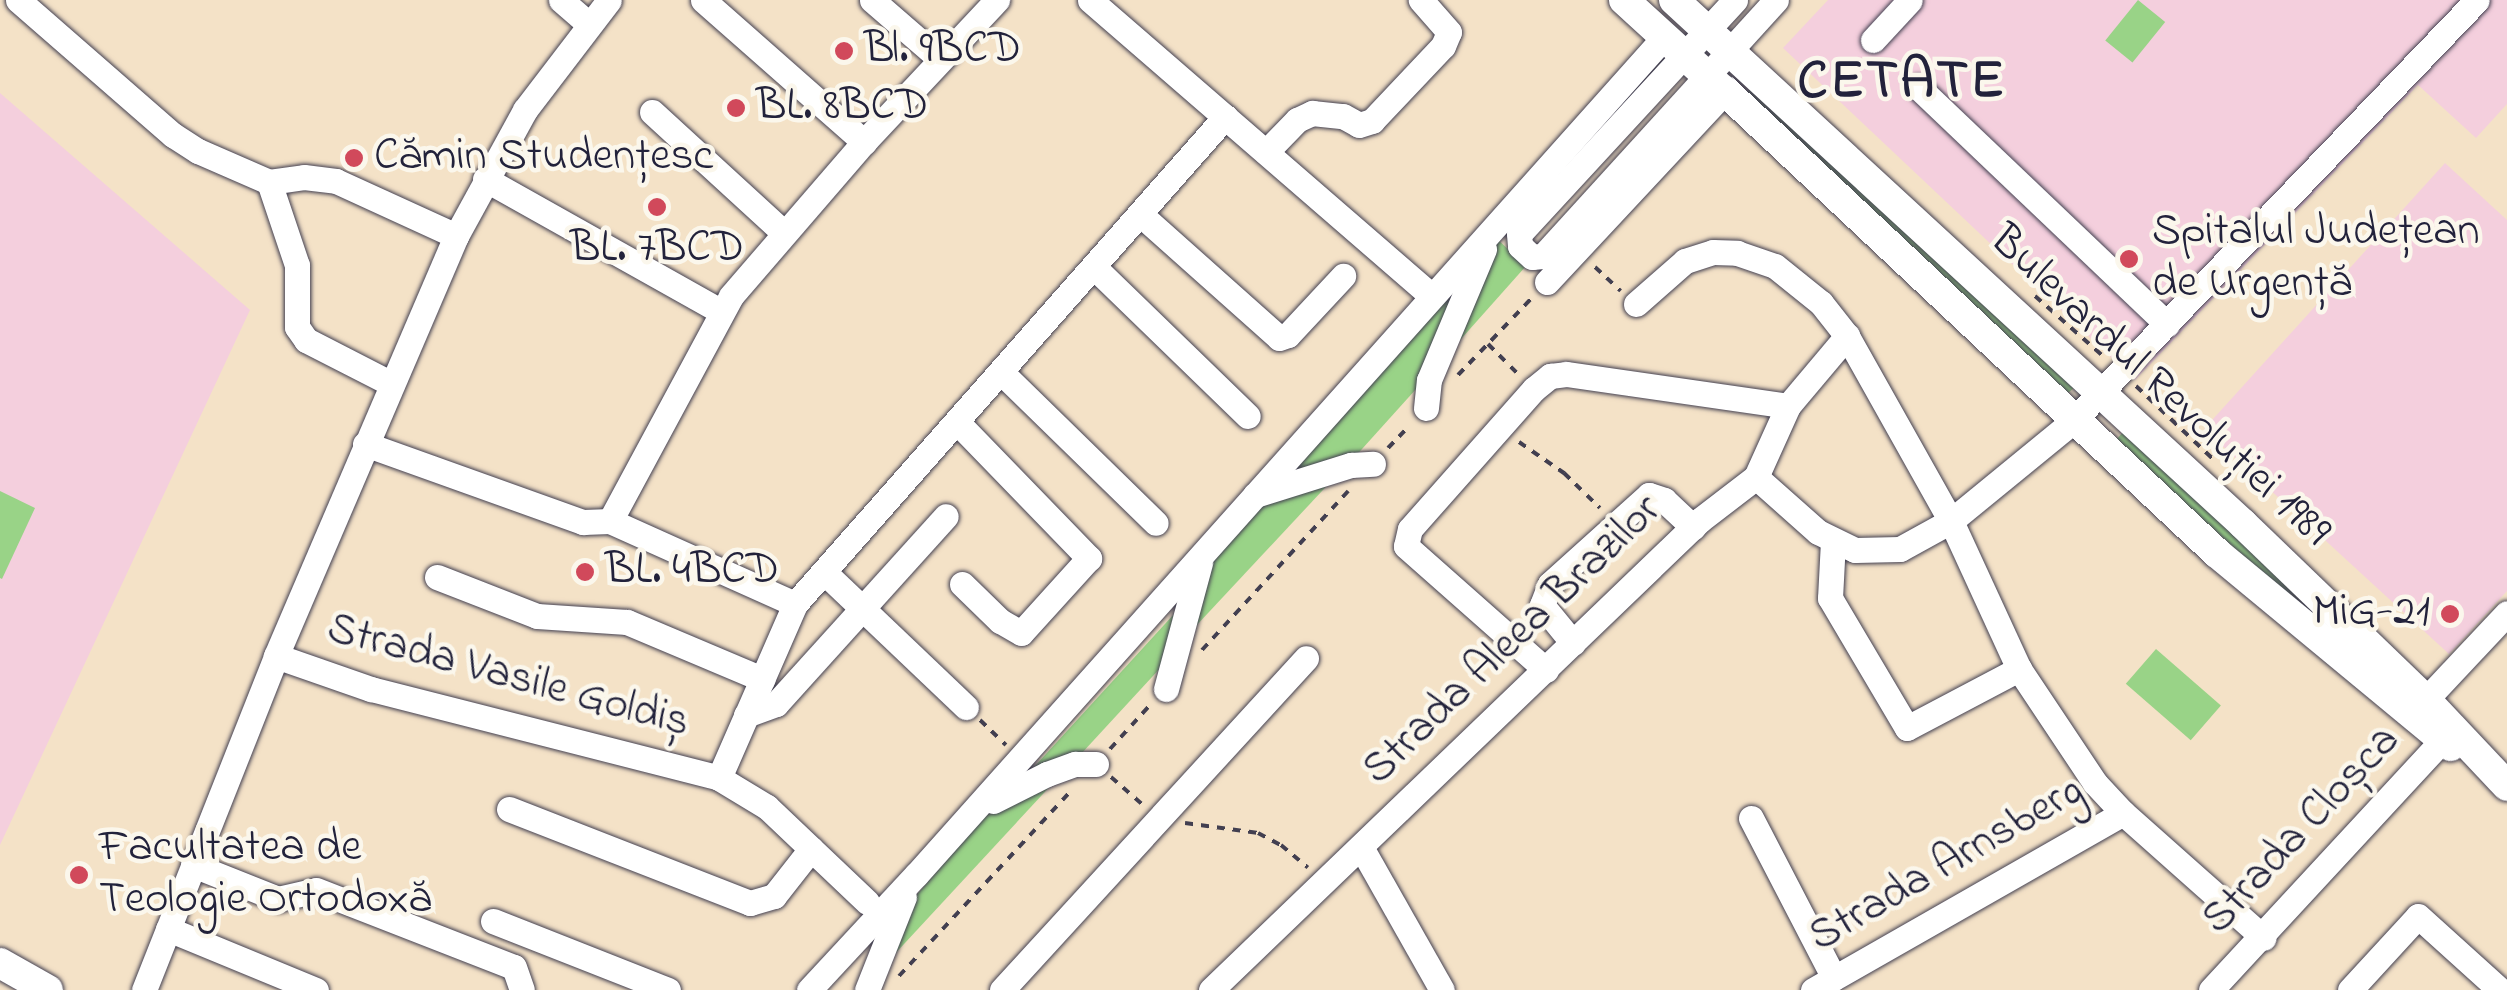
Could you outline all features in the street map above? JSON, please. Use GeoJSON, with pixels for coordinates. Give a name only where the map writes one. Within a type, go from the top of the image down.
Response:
{"type":"FeatureCollection","features":[{"type":"Feature","properties":{"kind":"main road","name":"Bulevardul Revoluției 1989"},"geometry":{"type":"LineString","coordinates":[[1624,0],[2242,574],[2418,708]]}},
{"type":"Feature","properties":{"kind":"main road","name":"Bulevardul Revoluției 1989"},"geometry":{"type":"LineString","coordinates":[[1674,0],[2100,394],[2418,708],[2497,777]]}},
{"type":"Feature","properties":{"kind":"main road"},"geometry":{"type":"LineString","coordinates":[[0,963],[48,990]]}},
{"type":"Feature","properties":{"kind":"street"},"geometry":{"type":"LineString","coordinates":[[18,0],[173,135],[269,182],[304,177],[336,181],[456,236]]}},
{"type":"Feature","properties":{"kind":"street"},"geometry":{"type":"LineString","coordinates":[[560,0],[587,23]]}},
{"type":"Feature","properties":{"kind":"street","name":"Strada Vasile Goldiș"},"geometry":{"type":"LineString","coordinates":[[144,990],[276,656],[456,236],[525,110],[587,23],[609,0]]}},
{"type":"Feature","properties":{"kind":"street"},"geometry":{"type":"LineString","coordinates":[[703,0],[864,142]]}},
{"type":"Feature","properties":{"kind":"street"},"geometry":{"type":"LineString","coordinates":[[872,0],[940,59]]}},
{"type":"Feature","properties":{"kind":"street"},"geometry":{"type":"LineString","coordinates":[[610,521],[720,311],[783,232],[997,0]]}},
{"type":"Feature","properties":{"kind":"street"},"geometry":{"type":"LineString","coordinates":[[1090,0],[1432,296]]}},
{"type":"Feature","properties":{"kind":"street"},"geometry":{"type":"LineString","coordinates":[[1266,152],[1297,120],[1312,113],[1343,116],[1360,125],[1372,121],[1443,46],[1449,32],[1421,0]]}},
{"type":"Feature","properties":{"kind":"street"},"geometry":{"type":"LineString","coordinates":[[1547,282],[1576,250],[1701,70],[1719,39],[1734,0]]}},
{"type":"Feature","properties":{"kind":"street"},"geometry":{"type":"LineString","coordinates":[[1719,39],[1776,0]]}},
{"type":"Feature","properties":{"kind":"street"},"geometry":{"type":"LineString","coordinates":[[1873,40],[1910,0]]}},
{"type":"Feature","properties":{"kind":"street"},"geometry":{"type":"LineString","coordinates":[[1756,477],[1798,517],[1834,542],[1855,550],[1900,550],[1951,520],[2073,421],[2478,0]]}},
{"type":"Feature","properties":{"kind":"street"},"geometry":{"type":"LineString","coordinates":[[1701,70],[1544,256],[1532,258],[1520,246],[1520,234],[1701,70]]}},
{"type":"Feature","properties":{"kind":"street"},"geometry":{"type":"LineString","coordinates":[[809,990],[916,876],[1493,227],[1701,70]]}},
{"type":"Feature","properties":{"kind":"street"},"geometry":{"type":"LineString","coordinates":[[1918,87],[2167,324]]}},
{"type":"Feature","properties":{"kind":"street"},"geometry":{"type":"LineString","coordinates":[[652,112],[783,232]]}},
{"type":"Feature","properties":{"kind":"street"},"geometry":{"type":"LineString","coordinates":[[718,778],[796,604],[1225,116]]}},
{"type":"Feature","properties":{"kind":"street"},"geometry":{"type":"LineString","coordinates":[[485,180],[720,311]]}},
{"type":"Feature","properties":{"kind":"street"},"geometry":{"type":"LineString","coordinates":[[269,182],[296,265],[297,328],[306,340],[390,384]]}},
{"type":"Feature","properties":{"kind":"street"},"geometry":{"type":"LineString","coordinates":[[1140,214],[1279,338],[1288,335],[1343,276]]}},
{"type":"Feature","properties":{"kind":"street"},"geometry":{"type":"LineString","coordinates":[[1426,408],[1429,380],[1493,227]]}},
{"type":"Feature","properties":{"kind":"street","name":"Strada Arnsberg"},"geometry":{"type":"LineString","coordinates":[[1636,304],[1685,262],[1714,252],[1736,253],[1776,266],[1800,284],[1848,336],[1951,520],[2019,668],[2095,783],[2122,814],[2264,938]]}},
{"type":"Feature","properties":{"kind":"street"},"geometry":{"type":"LineString","coordinates":[[1094,268],[1248,416]]}},
{"type":"Feature","properties":{"kind":"street","name":"Strada Aleea Brazilor"},"geometry":{"type":"LineString","coordinates":[[1211,990],[1693,527],[1756,477],[1788,406],[1848,336]]}},
{"type":"Feature","properties":{"kind":"street"},"geometry":{"type":"LineString","coordinates":[[1001,372],[1156,523]]}},
{"type":"Feature","properties":{"kind":"street"},"geometry":{"type":"LineString","coordinates":[[1546,670],[1406,546],[1410,529],[1534,388],[1550,376],[1566,374],[1788,406]]}},
{"type":"Feature","properties":{"kind":"street"},"geometry":{"type":"LineString","coordinates":[[957,422],[1089,558],[1022,633],[1000,621],[962,584]]}},
{"type":"Feature","properties":{"kind":"street"},"geometry":{"type":"LineString","coordinates":[[365,444],[583,522],[610,521],[796,604]]}},
{"type":"Feature","properties":{"kind":"street"},"geometry":{"type":"LineString","coordinates":[[1255,495],[1351,465],[1373,464]]}},
{"type":"Feature","properties":{"kind":"street"},"geometry":{"type":"LineString","coordinates":[[1573,644],[1548,617],[1543,594],[1614,522],[1650,495],[1657,495],[1693,527]]}},
{"type":"Feature","properties":{"kind":"street"},"geometry":{"type":"LineString","coordinates":[[746,716],[776,704],[946,516]]}},
{"type":"Feature","properties":{"kind":"street"},"geometry":{"type":"LineString","coordinates":[[1834,542],[1830,598],[1907,728],[2019,668]]}},
{"type":"Feature","properties":{"kind":"street"},"geometry":{"type":"LineString","coordinates":[[1166,689],[1202,554]]}},
{"type":"Feature","properties":{"kind":"street"},"geometry":{"type":"LineString","coordinates":[[824,572],[966,707]]}},
{"type":"Feature","properties":{"kind":"street"},"geometry":{"type":"LineString","coordinates":[[437,577],[537,616],[627,622],[762,679]]}},
{"type":"Feature","properties":{"kind":"street"},"geometry":{"type":"LineString","coordinates":[[2418,708],[2507,613]]}},
{"type":"Feature","properties":{"kind":"street","name":"Strada Vasile Goldiș"},"geometry":{"type":"LineString","coordinates":[[276,656],[372,689],[718,778],[766,807],[867,902]]}},
{"type":"Feature","properties":{"kind":"street"},"geometry":{"type":"LineString","coordinates":[[1002,990],[1306,658]]}},
{"type":"Feature","properties":{"kind":"street","name":"Strada Cloșca"},"geometry":{"type":"LineString","coordinates":[[2212,990],[2448,735]]}},
{"type":"Feature","properties":{"kind":"street"},"geometry":{"type":"LineString","coordinates":[[964,822],[1008,791],[1076,764],[1096,764]]}},
{"type":"Feature","properties":{"kind":"street"},"geometry":{"type":"LineString","coordinates":[[510,809],[750,903],[774,896],[811,849]]}},
{"type":"Feature","properties":{"kind":"street","name":"Strada Arnsberg"},"geometry":{"type":"LineString","coordinates":[[1824,984],[2122,814]]}},
{"type":"Feature","properties":{"kind":"street"},"geometry":{"type":"LineString","coordinates":[[1751,818],[1824,984]]}},
{"type":"Feature","properties":{"kind":"street"},"geometry":{"type":"LineString","coordinates":[[1361,847],[1442,990]]}},
{"type":"Feature","properties":{"kind":"street"},"geometry":{"type":"LineString","coordinates":[[193,865],[278,899],[316,890],[518,978],[528,934]]}},
{"type":"Feature","properties":{"kind":"street"},"geometry":{"type":"LineString","coordinates":[[868,990],[899,906],[916,876]]}},
{"type":"Feature","properties":{"kind":"street"},"geometry":{"type":"LineString","coordinates":[[2350,990],[2418,916],[2500,990]]}},
{"type":"Feature","properties":{"kind":"street"},"geometry":{"type":"LineString","coordinates":[[493,921],[668,990]]}},
{"type":"Feature","properties":{"kind":"street"},"geometry":{"type":"LineString","coordinates":[[168,929],[316,990]]}},
{"type":"Feature","properties":{"kind":"path"},"geometry":{"type":"LineString","coordinates":[[1576,250],[1636,304]]}},
{"type":"Feature","properties":{"kind":"path"},"geometry":{"type":"LineString","coordinates":[[1534,388],[1488,344],[1547,282]]}},
{"type":"Feature","properties":{"kind":"path"},"geometry":{"type":"LineString","coordinates":[[1499,428],[1564,472],[1614,522]]}},
{"type":"Feature","properties":{"kind":"path"},"geometry":{"type":"LineString","coordinates":[[966,707],[1020,758]]}},
{"type":"Feature","properties":{"kind":"path"},"geometry":{"type":"LineString","coordinates":[[1096,764],[1159,819],[1258,833],[1281,845],[1324,882]]}},
{"type":"Feature","properties":{"kind":"shaded area","name":"Spitalul Județean de Urgență"},"geometry":{"type":"Polygon","coordinates":[[[1828,0],[2507,0],[2507,104],[2476,138],[2418,85],[2135,380],[1783,48],[1828,0]]]}},
{"type":"Feature","properties":{"kind":"shaded area"},"geometry":{"type":"Polygon","coordinates":[[[0,93],[250,310],[0,845],[0,93]]]}},
{"type":"Feature","properties":{"kind":"shaded area"},"geometry":{"type":"Polygon","coordinates":[[[2445,163],[2507,220],[2507,591],[2449,654],[2204,429],[2445,163]]]}},
{"type":"Feature","properties":{"kind":"green space"},"geometry":{"type":"Polygon","coordinates":[[[2138,0],[2165,22],[2132,62],[2105,40],[2138,0]]]}},
{"type":"Feature","properties":{"kind":"green space"},"geometry":{"type":"Polygon","coordinates":[[[1752,87],[2076,386],[2068,393],[1743,96],[1752,87]]]}},
{"type":"Feature","properties":{"kind":"green space"},"geometry":{"type":"Polygon","coordinates":[[[1495,237],[1526,266],[1445,357],[1495,237]]]}},
{"type":"Feature","properties":{"kind":"green space"},"geometry":{"type":"Polygon","coordinates":[[[1469,264],[1417,388],[1353,459],[1276,480],[1469,264]]]}},
{"type":"Feature","properties":{"kind":"green space"},"geometry":{"type":"Polygon","coordinates":[[[2124,431],[2391,671],[2382,681],[2115,441],[2124,431]]]}},
{"type":"Feature","properties":{"kind":"green space"},"geometry":{"type":"Polygon","coordinates":[[[1336,476],[1181,642],[1206,560],[1262,499],[1336,476]]]}},
{"type":"Feature","properties":{"kind":"green space"},"geometry":{"type":"Polygon","coordinates":[[[0,491],[35,508],[2,579],[0,578],[0,491]]]}},
{"type":"Feature","properties":{"kind":"green space"},"geometry":{"type":"Polygon","coordinates":[[[1175,613],[1164,664],[1081,754],[1024,778],[1175,613]]]}},
{"type":"Feature","properties":{"kind":"green space"},"geometry":{"type":"Polygon","coordinates":[[[2156,649],[2221,705],[2191,740],[2126,684],[2156,649]]]}},
{"type":"Feature","properties":{"kind":"green space"},"geometry":{"type":"Polygon","coordinates":[[[1055,781],[879,971],[907,906],[983,818],[1007,800],[1055,781]]]}},
{"type":"Feature","properties":{"kind":"place","name":"Bl. 9BCD"},"geometry":{"type":"Point","coordinates":[844,51]}},
{"type":"Feature","properties":{"kind":"place","name":"BL. 8BCD"},"geometry":{"type":"Point","coordinates":[736,108]}},
{"type":"Feature","properties":{"kind":"place","name":"Cămin Studențesc"},"geometry":{"type":"Point","coordinates":[354,158]}},
{"type":"Feature","properties":{"kind":"place","name":"BL. 7BCD"},"geometry":{"type":"Point","coordinates":[657,207]}},
{"type":"Feature","properties":{"kind":"place","name":"Spitalul Județean de Urgență"},"geometry":{"type":"Point","coordinates":[2129,259]}},
{"type":"Feature","properties":{"kind":"place","name":"BL. 4BCD"},"geometry":{"type":"Point","coordinates":[585,572]}},
{"type":"Feature","properties":{"kind":"place","name":"MiG-21"},"geometry":{"type":"Point","coordinates":[2450,614]}},
{"type":"Feature","properties":{"kind":"place","name":"Facultatea de Teologie Ortodoxă"},"geometry":{"type":"Point","coordinates":[79,875]}},
{"type":"Feature","properties":{"kind":"district","name":"CETATE"},"geometry":{"type":"Point","coordinates":[1902,84]}}]}
